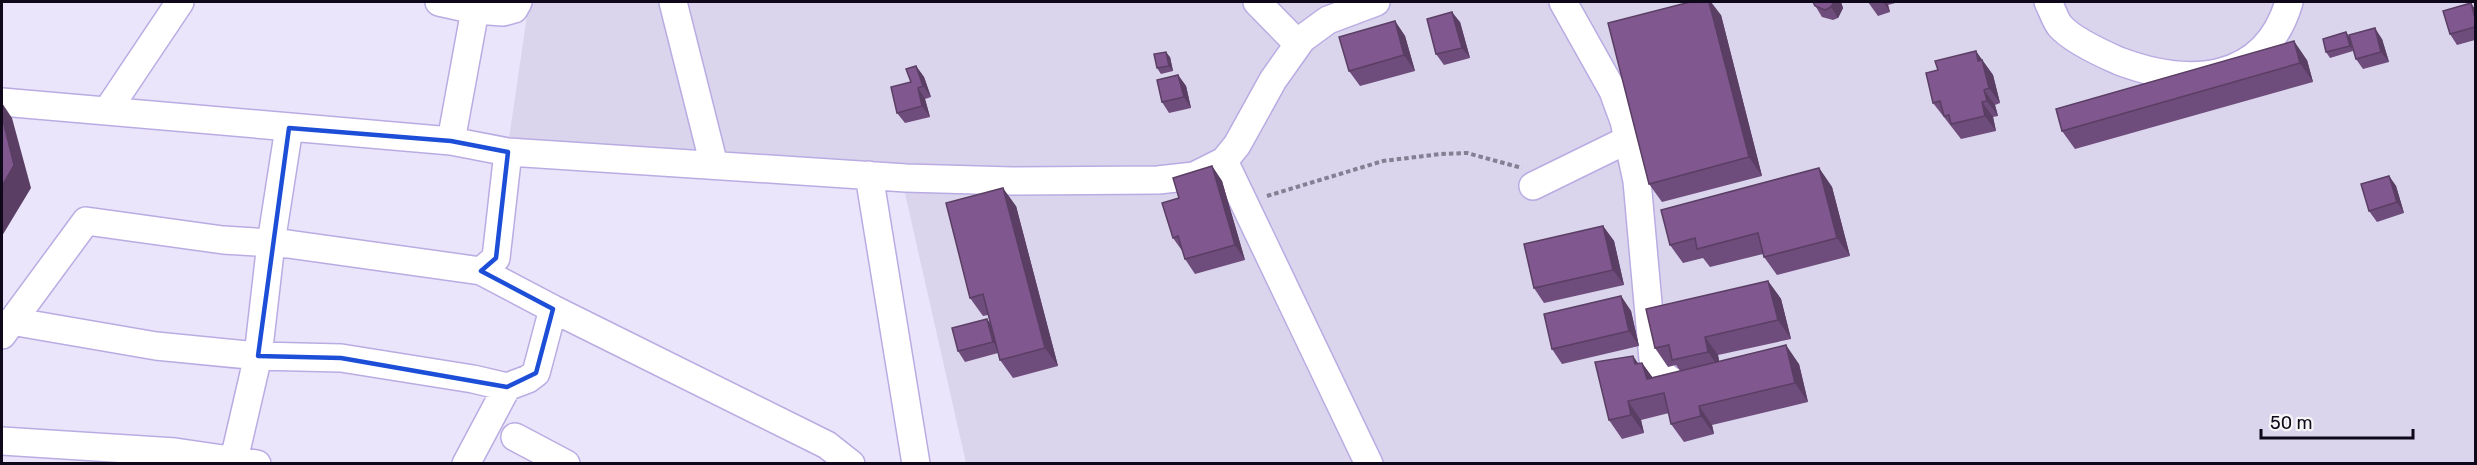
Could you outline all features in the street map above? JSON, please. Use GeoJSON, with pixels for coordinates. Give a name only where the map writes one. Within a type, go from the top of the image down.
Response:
{"type":"FeatureCollection","features":[{"type":"Feature","properties":{"kind":"street"},"geometry":{"type":"LineString","coordinates":[[107,111],[180,2]]}},
{"type":"Feature","properties":{"kind":"street"},"geometry":{"type":"LineString","coordinates":[[438,2],[475,10],[503,12],[514,9],[518,2]]}},
{"type":"Feature","properties":{"kind":"street"},"geometry":{"type":"LineString","coordinates":[[673,2],[714,165]]}},
{"type":"Feature","properties":{"kind":"street"},"geometry":{"type":"LineString","coordinates":[[1257,2],[1298,44]]}},
{"type":"Feature","properties":{"kind":"street"},"geometry":{"type":"LineString","coordinates":[[2,102],[451,141],[508,152],[869,175],[1012,181],[1158,180],[1194,176],[1224,161],[1237,145],[1272,80],[1298,44],[1328,20],[1376,2]]}},
{"type":"Feature","properties":{"kind":"street"},"geometry":{"type":"LineString","coordinates":[[1563,2],[1613,91],[1629,139],[1637,181],[1653,359],[1666,379],[1673,383],[1684,384],[1717,376]]}},
{"type":"Feature","properties":{"kind":"street"},"geometry":{"type":"LineString","coordinates":[[2048,2],[2060,27],[2097,52],[2137,68],[2180,77],[2211,76],[2231,71],[2256,55],[2275,32],[2289,2]]}},
{"type":"Feature","properties":{"kind":"street"},"geometry":{"type":"LineString","coordinates":[[451,141],[475,10]]}},
{"type":"Feature","properties":{"kind":"street"},"geometry":{"type":"LineString","coordinates":[[2,441],[175,452],[241,463],[289,128]]}},
{"type":"Feature","properties":{"kind":"street"},"geometry":{"type":"LineString","coordinates":[[1542,181],[1629,139]]}},
{"type":"Feature","properties":{"kind":"street"},"geometry":{"type":"LineString","coordinates":[[481,271],[496,258],[508,152]]}},
{"type":"Feature","properties":{"kind":"street"},"geometry":{"type":"LineString","coordinates":[[1224,161],[1369,464]]}},
{"type":"Feature","properties":{"kind":"street"},"geometry":{"type":"LineString","coordinates":[[869,175],[916,464]]}},
{"type":"Feature","properties":{"kind":"street"},"geometry":{"type":"LineString","coordinates":[[6,328],[87,221],[481,271],[828,445],[851,464]]}},
{"type":"Feature","properties":{"kind":"street"},"geometry":{"type":"LineString","coordinates":[[6,328],[258,356],[341,358],[473,379],[507,387],[528,379],[536,373],[553,309]]}},
{"type":"Feature","properties":{"kind":"street"},"geometry":{"type":"LineString","coordinates":[[466,464],[507,387]]}},
{"type":"Feature","properties":{"kind":"street"},"geometry":{"type":"LineString","coordinates":[[515,437],[566,464]]}},
{"type":"Feature","properties":{"kind":"path"},"geometry":{"type":"LineString","coordinates":[[1243,204],[1383,161],[1441,154],[1467,153],[1542,181]]}},
{"type":"Feature","properties":{"kind":"highlighted area"},"geometry":{"type":"Polygon","coordinates":[[[289,128],[451,141],[508,152],[496,258],[481,271],[553,309],[536,373],[507,387],[341,358],[258,356],[289,128]]]}},
{"type":"Feature","properties":{"kind":"shaded area"},"geometry":{"type":"Polygon","coordinates":[[[529,2],[2475,2],[2475,463],[966,463],[902,180],[508,145],[529,2]]]}},
{"type":"Feature","properties":{"kind":"building"},"geometry":{"type":"Polygon","coordinates":[[[1690,2],[1709,2],[1749,157],[1649,184],[1608,23],[1690,2]]]}},
{"type":"Feature","properties":{"kind":"building"},"geometry":{"type":"Polygon","coordinates":[[[1813,2],[1834,2],[1825,10],[1815,6],[1813,2]]]}},
{"type":"Feature","properties":{"kind":"building"},"geometry":{"type":"Polygon","coordinates":[[[2471,3],[2475,27],[2450,34],[2443,11],[2471,3]]]}},
{"type":"Feature","properties":{"kind":"building"},"geometry":{"type":"Polygon","coordinates":[[[1452,12],[1462,48],[1436,54],[1427,19],[1452,12]]]}},
{"type":"Feature","properties":{"kind":"building"},"geometry":{"type":"Polygon","coordinates":[[[1395,21],[1404,55],[1349,71],[1339,37],[1395,21]]]}},
{"type":"Feature","properties":{"kind":"building"},"geometry":{"type":"Polygon","coordinates":[[[2375,28],[2381,52],[2356,59],[2349,35],[2375,28]]]}},
{"type":"Feature","properties":{"kind":"building"},"geometry":{"type":"Polygon","coordinates":[[[2346,32],[2350,46],[2326,52],[2323,39],[2346,32]]]}},
{"type":"Feature","properties":{"kind":"building"},"geometry":{"type":"Polygon","coordinates":[[[2294,41],[2300,63],[2062,131],[2056,109],[2294,41]]]}},
{"type":"Feature","properties":{"kind":"building"},"geometry":{"type":"Polygon","coordinates":[[[1976,51],[1978,61],[1982,60],[1989,88],[1984,90],[1987,101],[1982,102],[1985,116],[1951,124],[1949,115],[1944,116],[1940,101],[1933,103],[1926,73],[1938,70],[1935,61],[1976,51]]]}},
{"type":"Feature","properties":{"kind":"building"},"geometry":{"type":"Polygon","coordinates":[[[1166,52],[1169,66],[1157,68],[1154,54],[1166,52]]]}},
{"type":"Feature","properties":{"kind":"building"},"geometry":{"type":"Polygon","coordinates":[[[916,66],[923,86],[918,88],[922,106],[897,113],[891,87],[911,82],[906,69],[916,66]]]}},
{"type":"Feature","properties":{"kind":"building"},"geometry":{"type":"Polygon","coordinates":[[[1178,75],[1184,97],[1162,102],[1157,80],[1178,75]]]}},
{"type":"Feature","properties":{"kind":"building"},"geometry":{"type":"Polygon","coordinates":[[[2,116],[14,165],[2,186],[2,116]]]}},
{"type":"Feature","properties":{"kind":"building"},"geometry":{"type":"Polygon","coordinates":[[[1212,166],[1235,245],[1185,259],[1178,236],[1173,238],[1162,203],[1179,198],[1173,178],[1212,166]]]}},
{"type":"Feature","properties":{"kind":"building"},"geometry":{"type":"Polygon","coordinates":[[[1819,168],[1837,238],[1764,257],[1758,233],[1697,249],[1695,238],[1670,245],[1661,210],[1819,168]]]}},
{"type":"Feature","properties":{"kind":"building"},"geometry":{"type":"Polygon","coordinates":[[[2389,176],[2397,202],[2369,211],[2361,184],[2389,176]]]}},
{"type":"Feature","properties":{"kind":"building"},"geometry":{"type":"Polygon","coordinates":[[[1003,188],[1045,348],[1000,360],[983,294],[970,298],[946,203],[1003,188]]]}},
{"type":"Feature","properties":{"kind":"building"},"geometry":{"type":"Polygon","coordinates":[[[1603,226],[1613,270],[1534,288],[1524,244],[1603,226]]]}},
{"type":"Feature","properties":{"kind":"building"},"geometry":{"type":"Polygon","coordinates":[[[1768,281],[1778,320],[1705,337],[1708,352],[1672,360],[1669,345],[1655,348],[1646,309],[1768,281]]]}},
{"type":"Feature","properties":{"kind":"building"},"geometry":{"type":"Polygon","coordinates":[[[1621,296],[1629,331],[1552,349],[1544,314],[1621,296]]]}},
{"type":"Feature","properties":{"kind":"building"},"geometry":{"type":"Polygon","coordinates":[[[987,319],[993,342],[958,351],[952,328],[987,319]]]}},
{"type":"Feature","properties":{"kind":"building"},"geometry":{"type":"Polygon","coordinates":[[[1786,345],[1795,383],[1699,406],[1701,416],[1671,424],[1664,393],[1628,401],[1631,415],[1609,420],[1595,362],[1633,356],[1635,364],[1642,363],[1647,379],[1786,345]]]}}]}
